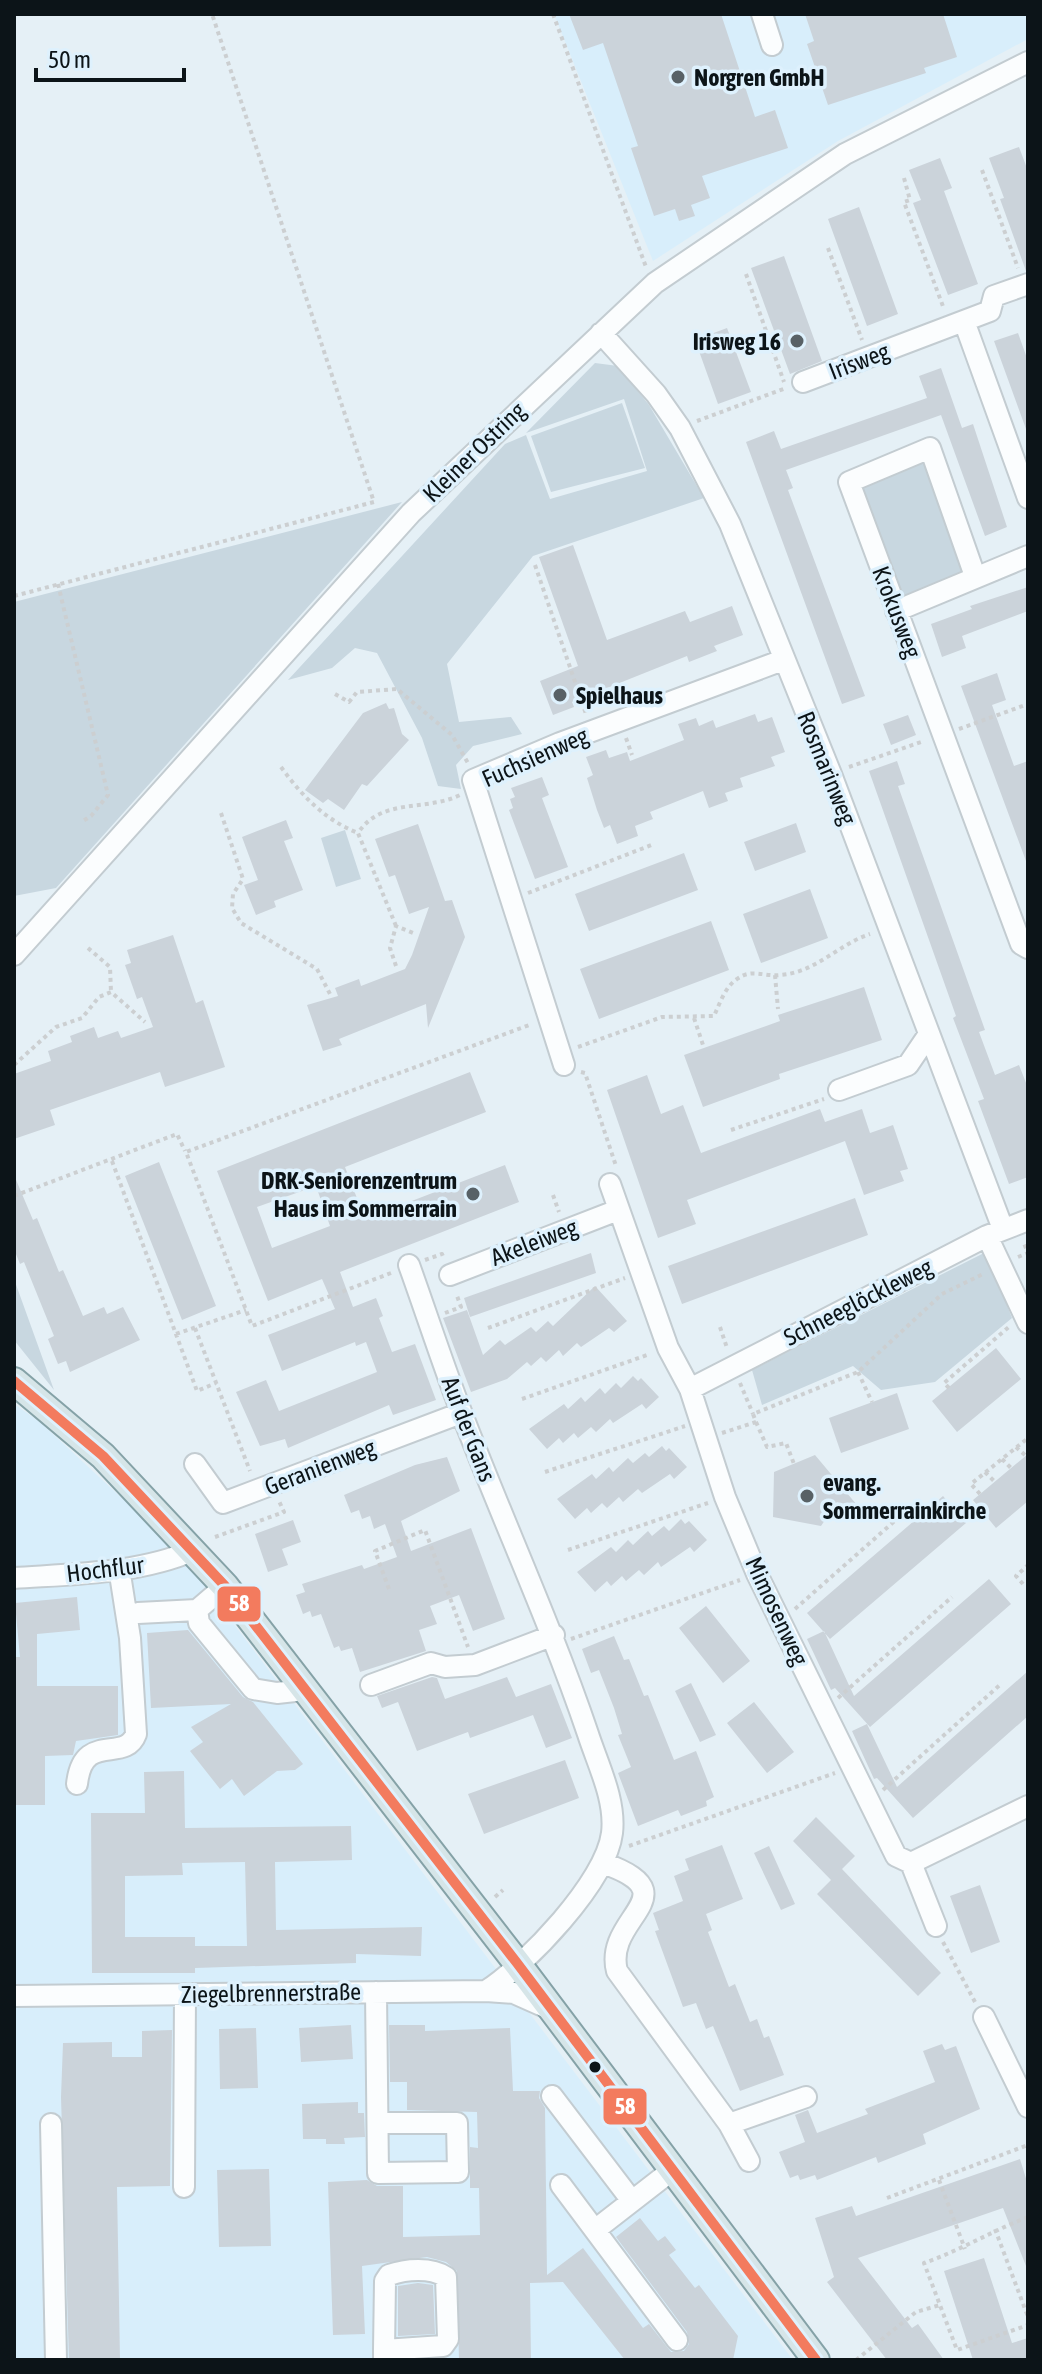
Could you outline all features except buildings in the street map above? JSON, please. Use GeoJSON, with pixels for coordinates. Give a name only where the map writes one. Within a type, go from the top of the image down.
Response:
{"type":"FeatureCollection","features":[{"type":"Feature","properties":{"kind":"main road"},"geometry":{"type":"LineString","coordinates":[[14,1381],[204,1544],[225,1586],[553,2010],[814,2360]]}},
{"type":"Feature","properties":{"kind":"street"},"geometry":{"type":"LineString","coordinates":[[762,14],[772,45]]}},
{"type":"Feature","properties":{"kind":"street","name":"Kleiner Ostring"},"geometry":{"type":"LineString","coordinates":[[14,955],[411,513],[655,283],[845,154],[1028,62]]}},
{"type":"Feature","properties":{"kind":"street","name":"Irisweg"},"geometry":{"type":"LineString","coordinates":[[795,385],[990,311],[994,296],[1026,285]]}},
{"type":"Feature","properties":{"kind":"street"},"geometry":{"type":"LineString","coordinates":[[957,324],[1028,498]]}},
{"type":"Feature","properties":{"kind":"street","name":"Rosmarinweg"},"geometry":{"type":"LineString","coordinates":[[601,333],[656,394],[680,428],[730,524],[831,774],[927,1037],[942,1065],[1009,1227],[1001,1265],[1026,1318]]}},
{"type":"Feature","properties":{"kind":"street","name":"Krokusweg"},"geometry":{"type":"LineString","coordinates":[[975,576],[930,448],[849,482],[1021,944],[1028,948]]}},
{"type":"Feature","properties":{"kind":"street"},"geometry":{"type":"LineString","coordinates":[[896,611],[1028,556]]}},
{"type":"Feature","properties":{"kind":"street","name":"Fuchsienweg"},"geometry":{"type":"LineString","coordinates":[[562,1059],[474,784],[592,731],[783,660]]}},
{"type":"Feature","properties":{"kind":"street"},"geometry":{"type":"LineString","coordinates":[[839,1090],[908,1065],[927,1037]]}},
{"type":"Feature","properties":{"kind":"street","name":"Mimosenweg"},"geometry":{"type":"LineString","coordinates":[[610,1184],[668,1348],[690,1389],[725,1497],[757,1574],[896,1856],[911,1863],[936,1926]]}},
{"type":"Feature","properties":{"kind":"street","name":"Akeleiweg"},"geometry":{"type":"LineString","coordinates":[[450,1275],[618,1210]]}},
{"type":"Feature","properties":{"kind":"street","name":"Schneeglöckleweg"},"geometry":{"type":"LineString","coordinates":[[690,1389],[1009,1227]]}},
{"type":"Feature","properties":{"kind":"street","name":"Auf der Gans"},"geometry":{"type":"LineString","coordinates":[[400,1269],[556,1640],[610,1802],[612,1832],[605,1859],[584,1896],[517,1963]]}},
{"type":"Feature","properties":{"kind":"street","name":"Geranienweg"},"geometry":{"type":"LineString","coordinates":[[195,1464],[223,1503],[461,1413]]}},
{"type":"Feature","properties":{"kind":"street","name":"Hochflur"},"geometry":{"type":"LineString","coordinates":[[14,1578],[169,1561],[204,1544]]}},
{"type":"Feature","properties":{"kind":"street"},"geometry":{"type":"LineString","coordinates":[[77,1784],[79,1765],[87,1757],[128,1745],[136,1734],[130,1638],[119,1568]]}},
{"type":"Feature","properties":{"kind":"street"},"geometry":{"type":"LineString","coordinates":[[138,1613],[197,1610],[225,1586]]}},
{"type":"Feature","properties":{"kind":"street"},"geometry":{"type":"LineString","coordinates":[[197,1610],[199,1623],[253,1689],[277,1693],[304,1690]]}},
{"type":"Feature","properties":{"kind":"street"},"geometry":{"type":"LineString","coordinates":[[371,1685],[431,1663],[445,1667],[475,1665],[556,1640]]}},
{"type":"Feature","properties":{"kind":"street"},"geometry":{"type":"LineString","coordinates":[[911,1863],[1028,1806]]}},
{"type":"Feature","properties":{"kind":"street"},"geometry":{"type":"LineString","coordinates":[[605,1859],[642,1884],[646,1896],[644,1906],[616,1942],[614,1957],[617,1971],[729,2124],[749,2161]]}},
{"type":"Feature","properties":{"kind":"street"},"geometry":{"type":"LineString","coordinates":[[486,1991],[503,1980],[517,1963]]}},
{"type":"Feature","properties":{"kind":"street","name":"Ziegelbrennerstraße"},"geometry":{"type":"LineString","coordinates":[[14,1996],[486,1991],[524,1996],[553,2010]]}},
{"type":"Feature","properties":{"kind":"street"},"geometry":{"type":"LineString","coordinates":[[376,1992],[378,2173],[458,2172],[457,2123],[378,2123]]}},
{"type":"Feature","properties":{"kind":"street"},"geometry":{"type":"LineString","coordinates":[[184,2187],[185,1994]]}},
{"type":"Feature","properties":{"kind":"street"},"geometry":{"type":"LineString","coordinates":[[984,2017],[1028,2107]]}},
{"type":"Feature","properties":{"kind":"street"},"geometry":{"type":"LineString","coordinates":[[552,2096],[632,2201]]}},
{"type":"Feature","properties":{"kind":"street"},"geometry":{"type":"LineString","coordinates":[[729,2124],[806,2097]]}},
{"type":"Feature","properties":{"kind":"street"},"geometry":{"type":"LineString","coordinates":[[51,2124],[56,2360]]}},
{"type":"Feature","properties":{"kind":"street"},"geometry":{"type":"LineString","coordinates":[[595,2230],[671,2171]]}},
{"type":"Feature","properties":{"kind":"street"},"geometry":{"type":"LineString","coordinates":[[561,2185],[677,2340]]}},
{"type":"Feature","properties":{"kind":"street"},"geometry":{"type":"LineString","coordinates":[[400,2271],[438,2271],[446,2277],[448,2339],[443,2346],[384,2355],[385,2281],[389,2275],[400,2271]]}},
{"type":"Feature","properties":{"kind":"path"},"geometry":{"type":"LineString","coordinates":[[14,596],[374,502],[212,14]]}},
{"type":"Feature","properties":{"kind":"path"},"geometry":{"type":"LineString","coordinates":[[553,14],[655,283]]}},
{"type":"Feature","properties":{"kind":"path"},"geometry":{"type":"LineString","coordinates":[[982,170],[1026,285]]}},
{"type":"Feature","properties":{"kind":"path"},"geometry":{"type":"LineString","coordinates":[[904,178],[910,200],[904,202],[957,324]]}},
{"type":"Feature","properties":{"kind":"path"},"geometry":{"type":"LineString","coordinates":[[828,248],[868,357]]}},
{"type":"Feature","properties":{"kind":"path"},"geometry":{"type":"LineString","coordinates":[[680,428],[795,385],[746,274]]}},
{"type":"Feature","properties":{"kind":"path"},"geometry":{"type":"LineString","coordinates":[[535,565],[592,731]]}},
{"type":"Feature","properties":{"kind":"path"},"geometry":{"type":"LineString","coordinates":[[58,584],[108,795],[83,821]]}},
{"type":"Feature","properties":{"kind":"path"},"geometry":{"type":"LineString","coordinates":[[335,694],[349,702],[357,692],[397,689],[452,735],[467,757],[474,784],[429,805],[383,811],[367,820],[358,833]]}},
{"type":"Feature","properties":{"kind":"path"},"geometry":{"type":"LineString","coordinates":[[944,734],[1028,704]]}},
{"type":"Feature","properties":{"kind":"path"},"geometry":{"type":"LineString","coordinates":[[831,774],[913,745]]}},
{"type":"Feature","properties":{"kind":"path"},"geometry":{"type":"LineString","coordinates":[[281,767],[310,801],[337,825],[358,833],[396,926],[390,948],[396,966]]}},
{"type":"Feature","properties":{"kind":"path"},"geometry":{"type":"LineString","coordinates":[[221,813],[243,879],[233,894],[232,908],[241,923],[317,969],[330,994]]}},
{"type":"Feature","properties":{"kind":"path"},"geometry":{"type":"LineString","coordinates":[[511,899],[654,844]]}},
{"type":"Feature","properties":{"kind":"path"},"geometry":{"type":"LineString","coordinates":[[396,926],[413,933]]}},
{"type":"Feature","properties":{"kind":"path"},"geometry":{"type":"LineString","coordinates":[[562,1059],[662,1017],[714,1016],[730,985],[740,976],[759,972],[775,975],[827,960],[853,940],[888,928]]}},
{"type":"Feature","properties":{"kind":"path"},"geometry":{"type":"LineString","coordinates":[[88,948],[110,967],[111,992],[145,1022]]}},
{"type":"Feature","properties":{"kind":"path"},"geometry":{"type":"LineString","coordinates":[[775,975],[778,1009]]}},
{"type":"Feature","properties":{"kind":"path"},"geometry":{"type":"LineString","coordinates":[[14,1065],[56,1027],[82,1018],[99,997],[111,992]]}},
{"type":"Feature","properties":{"kind":"path"},"geometry":{"type":"LineString","coordinates":[[186,1152],[549,1017]]}},
{"type":"Feature","properties":{"kind":"path"},"geometry":{"type":"LineString","coordinates":[[694,1018],[703,1045]]}},
{"type":"Feature","properties":{"kind":"path"},"geometry":{"type":"LineString","coordinates":[[562,1059],[585,1073],[617,1163],[610,1184]]}},
{"type":"Feature","properties":{"kind":"path"},"geometry":{"type":"LineString","coordinates":[[14,1196],[177,1134],[252,1326],[400,1269]]}},
{"type":"Feature","properties":{"kind":"path"},"geometry":{"type":"LineString","coordinates":[[112,1161],[197,1391],[216,1383]]}},
{"type":"Feature","properties":{"kind":"path"},"geometry":{"type":"LineString","coordinates":[[794,1464],[786,1443],[767,1447],[753,1414],[858,1372],[942,1294],[1028,1253],[1009,1227]]}},
{"type":"Feature","properties":{"kind":"path"},"geometry":{"type":"LineString","coordinates":[[488,1328],[642,1271]]}},
{"type":"Feature","properties":{"kind":"path"},"geometry":{"type":"LineString","coordinates":[[176,1334],[246,1310]]}},
{"type":"Feature","properties":{"kind":"path"},"geometry":{"type":"LineString","coordinates":[[949,1388],[944,1383],[1026,1318]]}},
{"type":"Feature","properties":{"kind":"path"},"geometry":{"type":"LineString","coordinates":[[195,1328],[216,1383],[266,1488],[284,1512],[204,1544]]}},
{"type":"Feature","properties":{"kind":"path"},"geometry":{"type":"LineString","coordinates":[[522,1399],[668,1348]]}},
{"type":"Feature","properties":{"kind":"path"},"geometry":{"type":"LineString","coordinates":[[971,1361],[976,1365]]}},
{"type":"Feature","properties":{"kind":"path"},"geometry":{"type":"LineString","coordinates":[[858,1372],[872,1402]]}},
{"type":"Feature","properties":{"kind":"path"},"geometry":{"type":"LineString","coordinates":[[545,1472],[705,1429],[756,1422]]}},
{"type":"Feature","properties":{"kind":"path"},"geometry":{"type":"LineString","coordinates":[[980,1494],[971,1484],[1028,1438]]}},
{"type":"Feature","properties":{"kind":"path"},"geometry":{"type":"LineString","coordinates":[[1016,1447],[1026,1456]]}},
{"type":"Feature","properties":{"kind":"path"},"geometry":{"type":"LineString","coordinates":[[1002,1459],[1011,1468]]}},
{"type":"Feature","properties":{"kind":"path"},"geometry":{"type":"LineString","coordinates":[[985,1472],[995,1482]]}},
{"type":"Feature","properties":{"kind":"path"},"geometry":{"type":"LineString","coordinates":[[568,1550],[725,1497]]}},
{"type":"Feature","properties":{"kind":"path"},"geometry":{"type":"LineString","coordinates":[[781,1622],[898,1518]]}},
{"type":"Feature","properties":{"kind":"path"},"geometry":{"type":"LineString","coordinates":[[389,1589],[375,1551],[425,1530],[475,1665]]}},
{"type":"Feature","properties":{"kind":"path"},"geometry":{"type":"LineString","coordinates":[[1023,1584],[1016,1576],[1028,1565]]}},
{"type":"Feature","properties":{"kind":"path"},"geometry":{"type":"LineString","coordinates":[[556,1640],[757,1574]]}},
{"type":"Feature","properties":{"kind":"path"},"geometry":{"type":"LineString","coordinates":[[824,1711],[952,1597]]}},
{"type":"Feature","properties":{"kind":"path"},"geometry":{"type":"LineString","coordinates":[[869,1802],[1002,1683]]}},
{"type":"Feature","properties":{"kind":"path"},"geometry":{"type":"LineString","coordinates":[[605,1859],[853,1767]]}},
{"type":"Feature","properties":{"kind":"path"},"geometry":{"type":"LineString","coordinates":[[936,1926],[955,1969],[984,2017]]}},
{"type":"Feature","properties":{"kind":"path"},"geometry":{"type":"LineString","coordinates":[[887,2198],[1028,2145]]}},
{"type":"Feature","properties":{"kind":"path"},"geometry":{"type":"LineString","coordinates":[[939,2180],[965,2249]]}},
{"type":"Feature","properties":{"kind":"path"},"geometry":{"type":"LineString","coordinates":[[1028,2217],[995,2229],[965,2249],[924,2263],[957,2350],[1028,2325]]}},
{"type":"Feature","properties":{"kind":"path"},"geometry":{"type":"LineString","coordinates":[[995,2229],[1028,2317]]}},
{"type":"Feature","properties":{"kind":"path"},"geometry":{"type":"LineString","coordinates":[[856,2360],[916,2312],[940,2305]]}},
{"type":"Feature","properties":{"kind":"shaded area"},"geometry":{"type":"Polygon","coordinates":[[[554,14],[1028,14],[1028,39],[838,141],[653,261],[554,14]]]}},
{"type":"Feature","properties":{"kind":"shaded area"},"geometry":{"type":"Polygon","coordinates":[[[595,363],[618,366],[649,405],[704,498],[533,556],[447,664],[459,722],[511,717],[522,734],[473,746],[456,765],[461,789],[438,786],[422,738],[377,653],[355,648],[332,668],[288,680],[505,444],[526,435],[550,499],[647,471],[624,399],[526,433],[595,363]]]}},
{"type":"Feature","properties":{"kind":"shaded area"},"geometry":{"type":"Polygon","coordinates":[[[622,403],[645,468],[551,492],[531,436],[622,403]]]}},
{"type":"Feature","properties":{"kind":"shaded area"},"geometry":{"type":"Polygon","coordinates":[[[930,448],[975,576],[896,611],[849,482],[930,448]]]}},
{"type":"Feature","properties":{"kind":"shaded area"},"geometry":{"type":"Polygon","coordinates":[[[402,502],[56,888],[14,896],[14,602],[402,502]]]}},
{"type":"Feature","properties":{"kind":"shaded area"},"geometry":{"type":"Polygon","coordinates":[[[345,830],[361,879],[336,887],[321,838],[345,830]]]}},
{"type":"Feature","properties":{"kind":"shaded area"},"geometry":{"type":"Polygon","coordinates":[[[986,1252],[1012,1318],[935,1382],[881,1390],[853,1366],[762,1405],[752,1370],[986,1252]]]}},
{"type":"Feature","properties":{"kind":"shaded area"},"geometry":{"type":"Polygon","coordinates":[[[14,1279],[54,1390],[14,1340],[14,1279]]]}},
{"type":"Feature","properties":{"kind":"shaded area"},"geometry":{"type":"Polygon","coordinates":[[[14,1404],[40,1422],[127,1503],[195,1573],[793,2360],[14,2360],[14,1404]]]}},
{"type":"Feature","properties":{"kind":"transit line","name":"58"},"geometry":{"type":"LineString","coordinates":[[14,1381],[103,1456],[225,1586],[517,1963],[816,2360]]}},
{"type":"Feature","properties":{"kind":"place","name":"Norgren GmbH"},"geometry":{"type":"Point","coordinates":[678,77]}},
{"type":"Feature","properties":{"kind":"place","name":"Irisweg 16"},"geometry":{"type":"Point","coordinates":[797,341]}},
{"type":"Feature","properties":{"kind":"place","name":"Spielhaus"},"geometry":{"type":"Point","coordinates":[560,695]}},
{"type":"Feature","properties":{"kind":"place","name":"DRK-Seniorenzentrum Haus im Sommerrain"},"geometry":{"type":"Point","coordinates":[473,1194]}},
{"type":"Feature","properties":{"kind":"place","name":"evang. Sommerrainkirche"},"geometry":{"type":"Point","coordinates":[807,1496]}}]}
